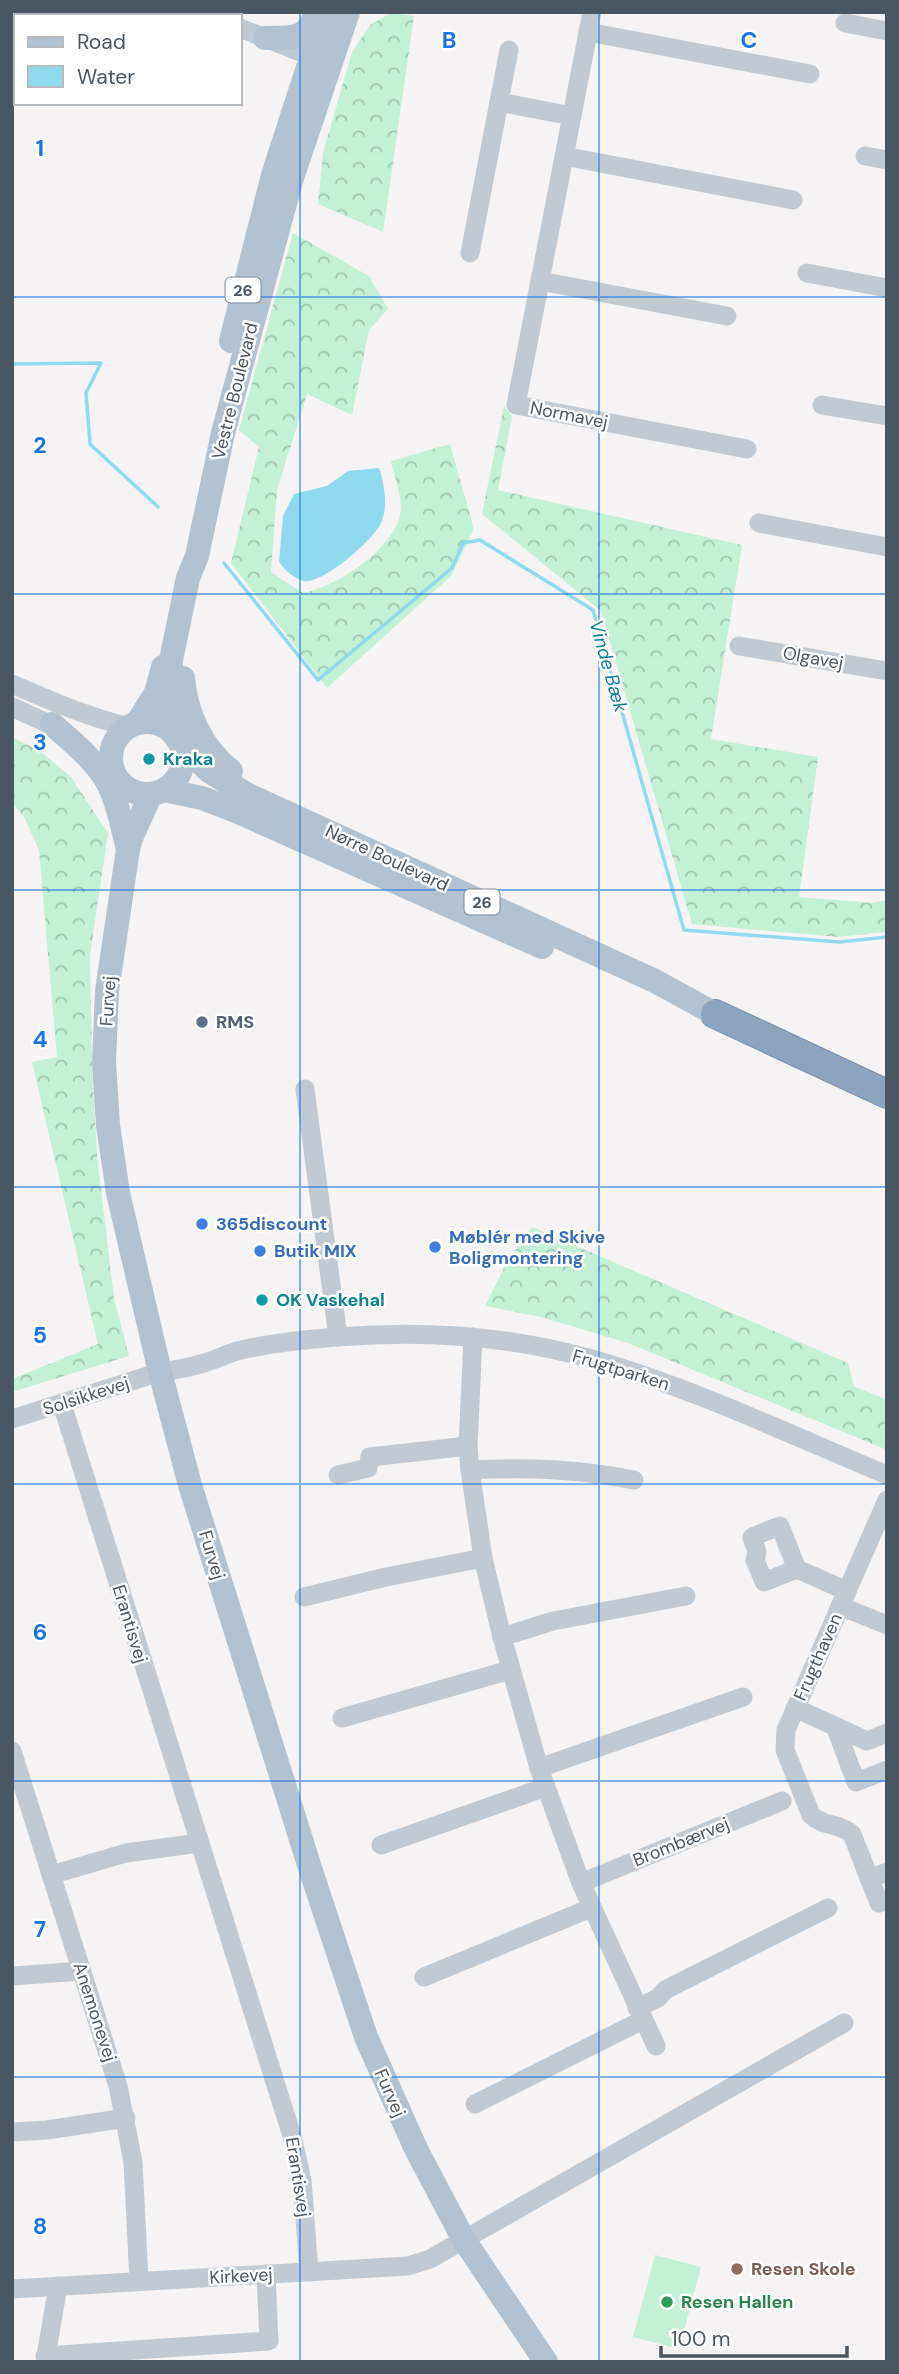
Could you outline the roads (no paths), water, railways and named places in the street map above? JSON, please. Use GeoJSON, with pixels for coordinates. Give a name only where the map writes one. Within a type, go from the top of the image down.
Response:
{"type":"FeatureCollection","features":[{"type":"Feature","properties":{"kind":"highway","name":"Nørre Boulevard"},"geometry":{"type":"LineString","coordinates":[[715,1014],[887,1094]]}},
{"type":"Feature","properties":{"kind":"main road"},"geometry":{"type":"LineString","coordinates":[[265,38],[302,35],[310,28],[317,12]]}},
{"type":"Feature","properties":{"kind":"main road","name":"Vestre Boulevard"},"geometry":{"type":"LineString","coordinates":[[178,740],[169,696],[171,660],[188,578],[197,556],[223,433],[291,181],[316,104],[326,12]]}},
{"type":"Feature","properties":{"kind":"main road","name":"Vestre Boulevard"},"geometry":{"type":"LineString","coordinates":[[133,725],[156,693],[161,675],[244,285],[273,176],[320,60],[348,12]]}},
{"type":"Feature","properties":{"kind":"main road"},"geometry":{"type":"LineString","coordinates":[[316,104],[328,88],[356,12]]}},
{"type":"Feature","properties":{"kind":"main road","name":"26"},"geometry":{"type":"LineString","coordinates":[[197,556],[185,635],[183,670],[184,693],[197,730],[210,751],[238,776],[351,834],[379,855]]}},
{"type":"Feature","properties":{"kind":"main road"},"geometry":{"type":"LineString","coordinates":[[52,724],[97,767],[107,781],[129,844]]}},
{"type":"Feature","properties":{"kind":"main road","name":"26"},"geometry":{"type":"LineString","coordinates":[[158,724],[178,740],[182,766],[172,783],[158,792],[129,789],[117,776],[111,760],[116,741],[133,725],[158,724]]}},
{"type":"Feature","properties":{"kind":"main road","name":"Nørre Boulevard"},"geometry":{"type":"LineString","coordinates":[[178,740],[209,771],[226,783],[655,981],[715,1014]]}},
{"type":"Feature","properties":{"kind":"main road","name":"Furvej"},"geometry":{"type":"LineString","coordinates":[[117,776],[129,844],[107,991],[104,1062],[108,1125],[118,1193],[190,1485],[366,2037],[416,2150],[464,2240],[546,2362]]}},
{"type":"Feature","properties":{"kind":"main road","name":"Nørre Boulevard"},"geometry":{"type":"LineString","coordinates":[[158,792],[202,798],[236,811],[530,943],[629,984],[715,1014]]}},
{"type":"Feature","properties":{"kind":"main road","name":"Furvej"},"geometry":{"type":"LineString","coordinates":[[129,844],[158,792]]}},
{"type":"Feature","properties":{"kind":"street","name":"Normavej"},"geometry":{"type":"LineString","coordinates":[[747,449],[516,405],[590,22],[810,74]]}},
{"type":"Feature","properties":{"kind":"street"},"geometry":{"type":"LineString","coordinates":[[845,23],[887,31]]}},
{"type":"Feature","properties":{"kind":"street"},"geometry":{"type":"LineString","coordinates":[[242,29],[320,60]]}},
{"type":"Feature","properties":{"kind":"street"},"geometry":{"type":"LineString","coordinates":[[470,253],[509,50]]}},
{"type":"Feature","properties":{"kind":"street"},"geometry":{"type":"LineString","coordinates":[[499,102],[572,116]]}},
{"type":"Feature","properties":{"kind":"street"},"geometry":{"type":"LineString","coordinates":[[564,156],[793,200]]}},
{"type":"Feature","properties":{"kind":"street"},"geometry":{"type":"LineString","coordinates":[[865,156],[887,160]]}},
{"type":"Feature","properties":{"kind":"street"},"geometry":{"type":"LineString","coordinates":[[807,273],[887,288]]}},
{"type":"Feature","properties":{"kind":"street"},"geometry":{"type":"LineString","coordinates":[[540,281],[727,316]]}},
{"type":"Feature","properties":{"kind":"street"},"geometry":{"type":"LineString","coordinates":[[822,405],[887,416]]}},
{"type":"Feature","properties":{"kind":"street"},"geometry":{"type":"LineString","coordinates":[[759,523],[887,547]]}},
{"type":"Feature","properties":{"kind":"street","name":"Olgavej"},"geometry":{"type":"LineString","coordinates":[[739,646],[887,671]]}},
{"type":"Feature","properties":{"kind":"street"},"geometry":{"type":"LineString","coordinates":[[12,684],[100,720],[133,725]]}},
{"type":"Feature","properties":{"kind":"street"},"geometry":{"type":"LineString","coordinates":[[12,707],[52,724],[92,748],[117,776]]}},
{"type":"Feature","properties":{"kind":"street"},"geometry":{"type":"LineString","coordinates":[[305,1088],[338,1337]]}},
{"type":"Feature","properties":{"kind":"street","name":"Frugtparken"},"geometry":{"type":"LineString","coordinates":[[160,1372],[208,1362],[264,1345],[338,1337],[407,1334],[473,1337],[542,1347],[654,1379],[887,1475]]}},
{"type":"Feature","properties":{"kind":"street"},"geometry":{"type":"LineString","coordinates":[[473,1337],[468,1446],[470,1470],[483,1558],[510,1670],[539,1768],[581,1883],[656,2046]]}},
{"type":"Feature","properties":{"kind":"street","name":"Solsikkevej"},"geometry":{"type":"LineString","coordinates":[[12,1419],[160,1372]]}},
{"type":"Feature","properties":{"kind":"street","name":"Erantisvej"},"geometry":{"type":"LineString","coordinates":[[61,1404],[292,2136],[302,2180],[309,2272]]}},
{"type":"Feature","properties":{"kind":"street"},"geometry":{"type":"LineString","coordinates":[[338,1475],[368,1468],[370,1457],[468,1446]]}},
{"type":"Feature","properties":{"kind":"street"},"geometry":{"type":"LineString","coordinates":[[470,1470],[542,1468],[589,1471],[634,1480]]}},
{"type":"Feature","properties":{"kind":"street","name":"Frugthaven"},"geometry":{"type":"LineString","coordinates":[[887,1500],[786,1730],[785,1750],[811,1815],[824,1823],[845,1827],[852,1834],[878,1875],[879,1903],[887,1900]]}},
{"type":"Feature","properties":{"kind":"street"},"geometry":{"type":"LineString","coordinates":[[304,1597],[483,1558]]}},
{"type":"Feature","properties":{"kind":"street","name":"Frugthaven"},"geometry":{"type":"LineString","coordinates":[[797,1569],[885,1624]]}},
{"type":"Feature","properties":{"kind":"street"},"geometry":{"type":"LineString","coordinates":[[502,1637],[553,1621],[686,1596]]}},
{"type":"Feature","properties":{"kind":"street"},"geometry":{"type":"LineString","coordinates":[[342,1718],[510,1670]]}},
{"type":"Feature","properties":{"kind":"street"},"geometry":{"type":"LineString","coordinates":[[539,1768],[743,1697]]}},
{"type":"Feature","properties":{"kind":"street","name":"Frugthaven"},"geometry":{"type":"LineString","coordinates":[[795,1708],[867,1741],[887,1733]]}},
{"type":"Feature","properties":{"kind":"street"},"geometry":{"type":"LineString","coordinates":[[835,1726],[856,1782],[887,1770]]}},
{"type":"Feature","properties":{"kind":"street","name":"Anemonevej"},"geometry":{"type":"LineString","coordinates":[[12,1751],[126,2118],[133,2162],[139,2281]]}},
{"type":"Feature","properties":{"kind":"street"},"geometry":{"type":"LineString","coordinates":[[382,1845],[546,1787]]}},
{"type":"Feature","properties":{"kind":"street","name":"Brombærvej"},"geometry":{"type":"LineString","coordinates":[[581,1883],[782,1801]]}},
{"type":"Feature","properties":{"kind":"street"},"geometry":{"type":"LineString","coordinates":[[51,1875],[125,1853],[200,1843]]}},
{"type":"Feature","properties":{"kind":"street"},"geometry":{"type":"LineString","coordinates":[[424,1978],[591,1908]]}},
{"type":"Feature","properties":{"kind":"street"},"geometry":{"type":"LineString","coordinates":[[475,2104],[640,2014],[666,1990],[828,1908]]}},
{"type":"Feature","properties":{"kind":"street"},"geometry":{"type":"LineString","coordinates":[[12,1976],[82,1971]]}},
{"type":"Feature","properties":{"kind":"street"},"geometry":{"type":"LineString","coordinates":[[464,2240],[844,2023]]}},
{"type":"Feature","properties":{"kind":"street"},"geometry":{"type":"LineString","coordinates":[[12,2132],[47,2130],[126,2118]]}},
{"type":"Feature","properties":{"kind":"street","name":"Kirkevej"},"geometry":{"type":"LineString","coordinates":[[12,2289],[408,2266],[430,2259],[464,2240]]}},
{"type":"Feature","properties":{"kind":"street"},"geometry":{"type":"LineString","coordinates":[[58,2286],[45,2359],[269,2341],[266,2274]]}},
{"type":"Feature","properties":{"kind":"water"},"geometry":{"type":"Polygon","coordinates":[[[379,468],[384,487],[385,508],[378,529],[348,559],[323,576],[304,581],[296,578],[279,562],[283,516],[294,494],[327,486],[348,471],[379,468]]]}},
{"type":"Feature","properties":{"kind":"waterway"},"geometry":{"type":"LineString","coordinates":[[12,364],[101,363],[86,393],[90,444],[158,507]]}},
{"type":"Feature","properties":{"kind":"waterway","name":"Vinde Bæk"},"geometry":{"type":"LineString","coordinates":[[224,563],[318,680],[452,568],[463,543],[480,540],[593,610],[684,930],[840,942],[887,937]]}},
{"type":"Feature","properties":{"kind":"place","name":"Kraka"},"geometry":{"type":"Point","coordinates":[149,759]}},
{"type":"Feature","properties":{"kind":"place","name":"RMS"},"geometry":{"type":"Point","coordinates":[202,1022]}},
{"type":"Feature","properties":{"kind":"place","name":"365discount"},"geometry":{"type":"Point","coordinates":[202,1224]}},
{"type":"Feature","properties":{"kind":"place","name":"Møblér med Skive Boligmontering"},"geometry":{"type":"Point","coordinates":[435,1247]}},
{"type":"Feature","properties":{"kind":"place","name":"Butik MIX"},"geometry":{"type":"Point","coordinates":[260,1251]}},
{"type":"Feature","properties":{"kind":"place","name":"OK Vaskehal"},"geometry":{"type":"Point","coordinates":[262,1300]}},
{"type":"Feature","properties":{"kind":"place","name":"Resen Skole"},"geometry":{"type":"Point","coordinates":[737,2269]}},
{"type":"Feature","properties":{"kind":"place","name":"Resen Hallen"},"geometry":{"type":"Point","coordinates":[667,2302]}}]}
